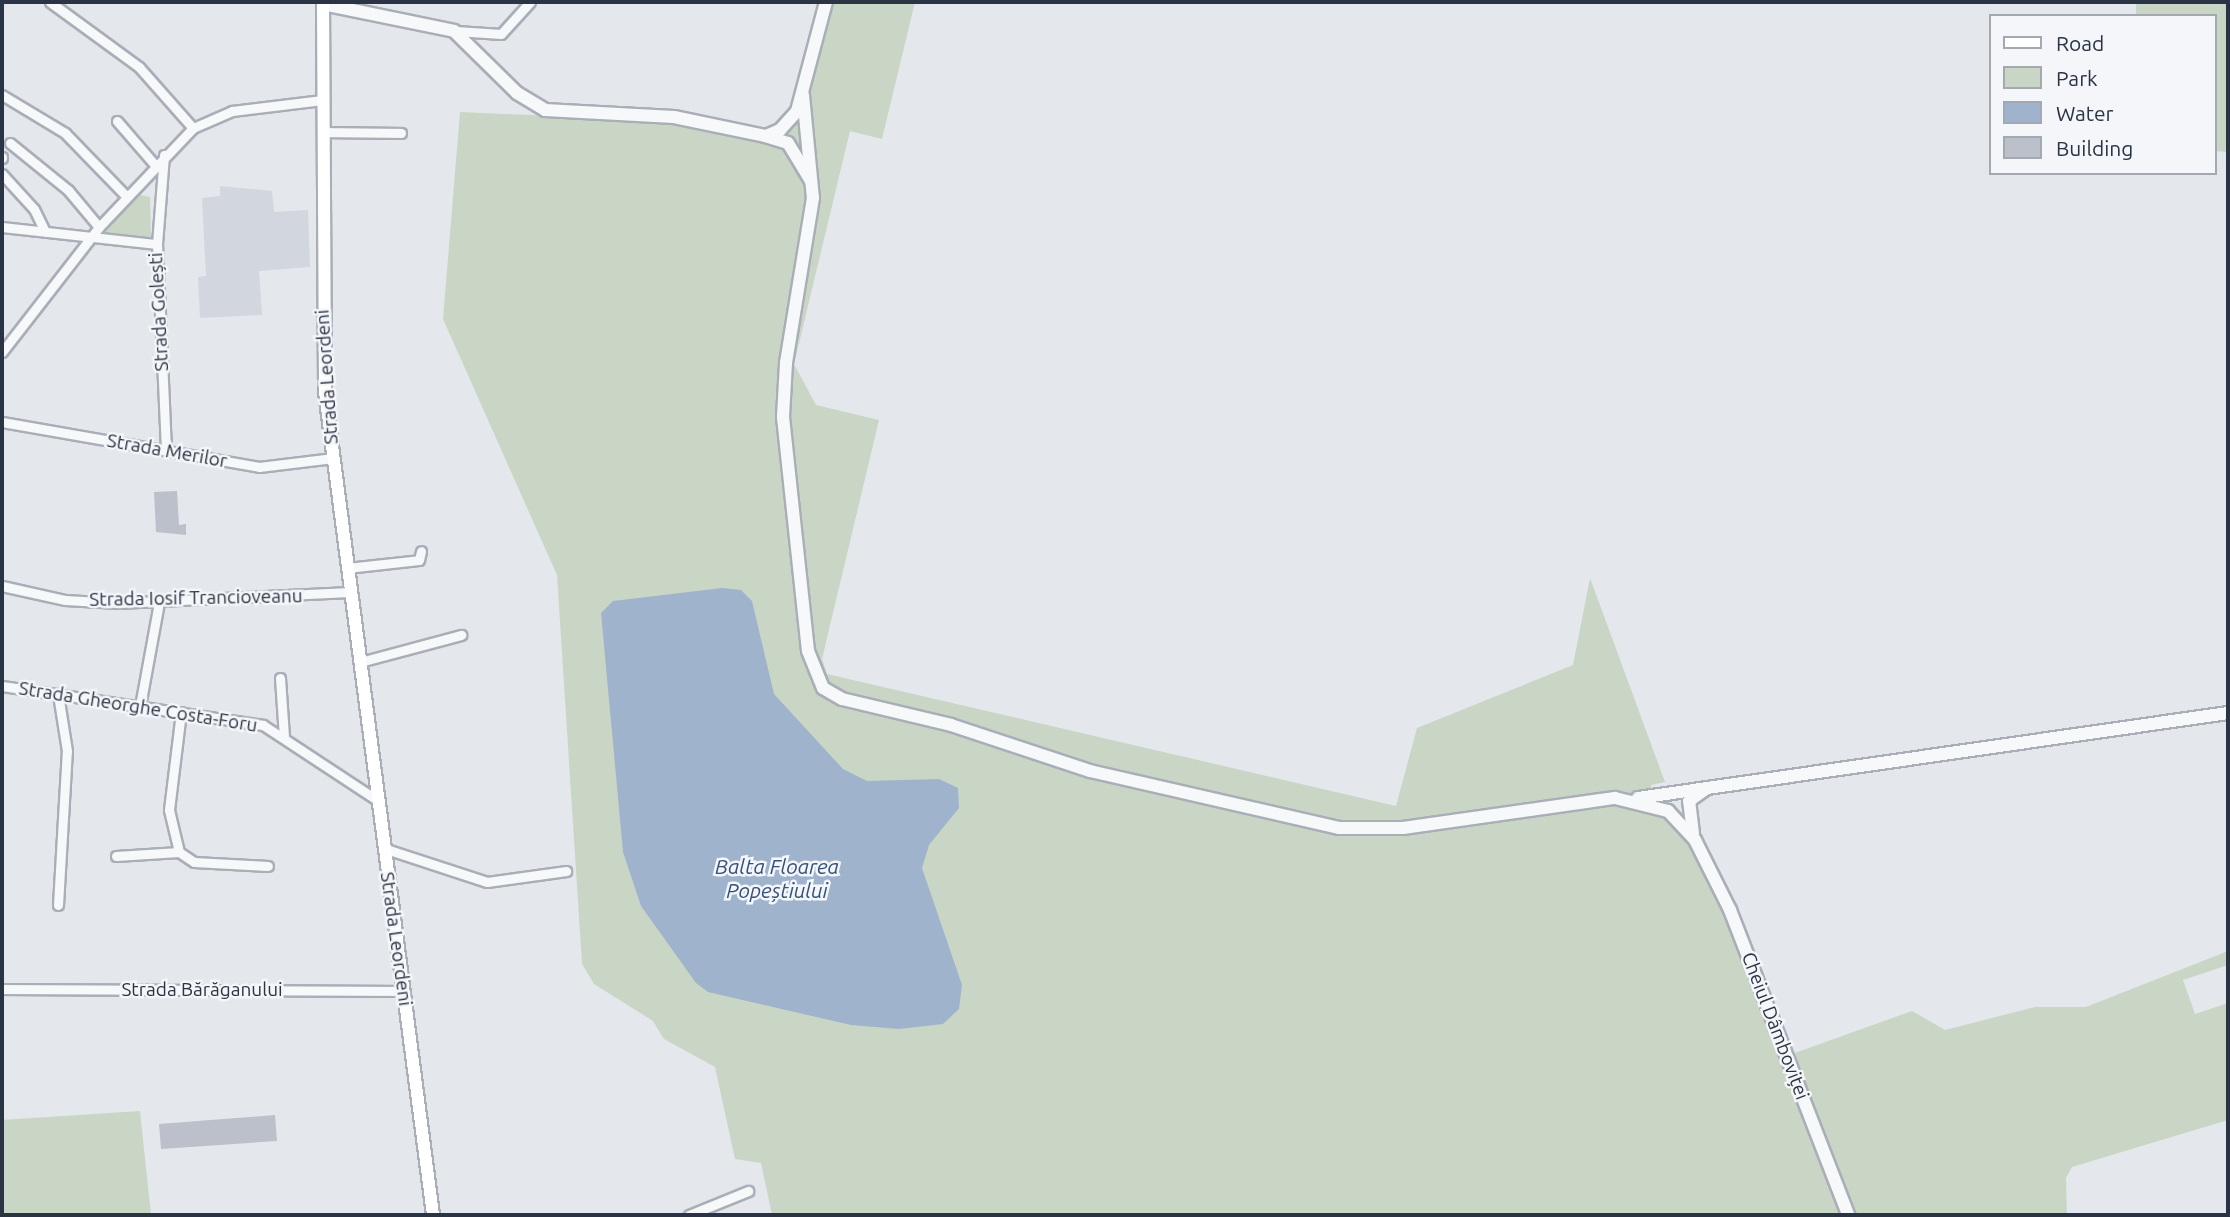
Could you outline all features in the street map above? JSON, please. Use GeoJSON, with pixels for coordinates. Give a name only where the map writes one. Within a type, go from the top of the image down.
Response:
{"type":"FeatureCollection","features":[{"type":"Feature","properties":{"kind":"main road","name":"Strada Leordeni"},"geometry":{"type":"LineString","coordinates":[[323,3],[322,344],[350,592],[433,1215]]}},
{"type":"Feature","properties":{"kind":"street"},"geometry":{"type":"LineString","coordinates":[[50,2],[139,67],[192,128]]}},
{"type":"Feature","properties":{"kind":"street"},"geometry":{"type":"LineString","coordinates":[[323,3],[454,31],[501,34],[530,2]]}},
{"type":"Feature","properties":{"kind":"street"},"geometry":{"type":"LineString","coordinates":[[813,188],[787,142],[787,124],[803,95],[826,2]]}},
{"type":"Feature","properties":{"kind":"street"},"geometry":{"type":"LineString","coordinates":[[454,31],[517,93],[545,110],[674,117],[787,142],[803,143],[807,129]]}},
{"type":"Feature","properties":{"kind":"street"},"geometry":{"type":"LineString","coordinates":[[2,95],[65,133],[127,197]]}},
{"type":"Feature","properties":{"kind":"street"},"geometry":{"type":"LineString","coordinates":[[803,95],[813,188],[783,417],[808,651],[814,676],[828,693],[951,725],[1090,771],[1339,828],[1403,828],[1634,799],[1716,783],[2228,713]]}},
{"type":"Feature","properties":{"kind":"street"},"geometry":{"type":"LineString","coordinates":[[2,352],[99,227],[192,128],[221,113],[322,100]]}},
{"type":"Feature","properties":{"kind":"street"},"geometry":{"type":"LineString","coordinates":[[117,121],[155,165]]}},
{"type":"Feature","properties":{"kind":"street"},"geometry":{"type":"LineString","coordinates":[[761,135],[787,124],[807,129]]}},
{"type":"Feature","properties":{"kind":"street"},"geometry":{"type":"LineString","coordinates":[[322,132],[401,132]]}},
{"type":"Feature","properties":{"kind":"street"},"geometry":{"type":"LineString","coordinates":[[10,143],[68,191],[99,227]]}},
{"type":"Feature","properties":{"kind":"street"},"geometry":{"type":"LineString","coordinates":[[157,244],[164,155]]}},
{"type":"Feature","properties":{"kind":"street"},"geometry":{"type":"LineString","coordinates":[[2,174],[34,209],[45,232]]}},
{"type":"Feature","properties":{"kind":"street","name":"Strada Golești"},"geometry":{"type":"LineString","coordinates":[[2,227],[157,244],[166,450]]}},
{"type":"Feature","properties":{"kind":"street","name":"Strada Merilor"},"geometry":{"type":"LineString","coordinates":[[2,422],[259,467],[333,458]]}},
{"type":"Feature","properties":{"kind":"street"},"geometry":{"type":"LineString","coordinates":[[347,568],[419,560],[421,551]]}},
{"type":"Feature","properties":{"kind":"street","name":"Strada Iosif Trancioveanu"},"geometry":{"type":"LineString","coordinates":[[2,586],[65,600],[159,603],[350,592]]}},
{"type":"Feature","properties":{"kind":"street"},"geometry":{"type":"LineString","coordinates":[[140,706],[159,603]]}},
{"type":"Feature","properties":{"kind":"street"},"geometry":{"type":"LineString","coordinates":[[360,662],[461,635]]}},
{"type":"Feature","properties":{"kind":"street"},"geometry":{"type":"LineString","coordinates":[[280,678],[284,737]]}},
{"type":"Feature","properties":{"kind":"street","name":"Strada Gheorghe Costa-Foru"},"geometry":{"type":"LineString","coordinates":[[2,686],[254,722],[284,737],[331,775],[377,800]]}},
{"type":"Feature","properties":{"kind":"street"},"geometry":{"type":"LineString","coordinates":[[58,694],[67,766],[58,905]]}},
{"type":"Feature","properties":{"kind":"street"},"geometry":{"type":"LineString","coordinates":[[180,852],[169,810],[181,712]]}},
{"type":"Feature","properties":{"kind":"street"},"geometry":{"type":"LineString","coordinates":[[1634,799],[1671,813],[1689,805],[1716,783]]}},
{"type":"Feature","properties":{"kind":"street"},"geometry":{"type":"LineString","coordinates":[[1675,791],[1689,805],[1695,840]]}},
{"type":"Feature","properties":{"kind":"street"},"geometry":{"type":"LineString","coordinates":[[1675,791],[1666,799],[1671,813],[1695,840]]}},
{"type":"Feature","properties":{"kind":"street","name":"Cheiul Dâmboviței"},"geometry":{"type":"LineString","coordinates":[[1695,840],[1736,926],[1848,1215]]}},
{"type":"Feature","properties":{"kind":"street"},"geometry":{"type":"LineString","coordinates":[[383,848],[487,882],[566,871]]}},
{"type":"Feature","properties":{"kind":"street"},"geometry":{"type":"LineString","coordinates":[[116,856],[180,852],[194,862],[268,866]]}},
{"type":"Feature","properties":{"kind":"street","name":"Strada Bărăganului"},"geometry":{"type":"LineString","coordinates":[[2,989],[403,991]]}},
{"type":"Feature","properties":{"kind":"street"},"geometry":{"type":"LineString","coordinates":[[689,1215],[748,1191]]}},
{"type":"Feature","properties":{"kind":"shaded area"},"geometry":{"type":"Polygon","coordinates":[[[220,186],[272,191],[274,212],[308,210],[310,267],[259,271],[262,315],[200,318],[198,277],[206,276],[202,198],[220,196],[220,186]]]}},
{"type":"Feature","properties":{"kind":"green space"},"geometry":{"type":"Polygon","coordinates":[[[832,2],[915,2],[882,139],[850,131],[794,364],[816,405],[879,420],[822,659],[827,674],[1396,806],[1417,728],[1573,665],[1590,578],[1665,782],[1651,785],[1658,813],[1693,846],[1713,887],[1841,1215],[772,1215],[761,1163],[735,1159],[715,1067],[664,1039],[653,1021],[594,984],[582,964],[557,575],[443,319],[460,112],[664,121],[755,139],[783,124],[802,90],[809,92],[832,2]]]}},
{"type":"Feature","properties":{"kind":"green space"},"geometry":{"type":"Polygon","coordinates":[[[2136,2],[2228,2],[2228,152],[2216,151],[2216,14],[2136,14],[2136,2]]]}},
{"type":"Feature","properties":{"kind":"green space"},"geometry":{"type":"Polygon","coordinates":[[[136,194],[150,197],[151,239],[103,233],[136,194]]]}},
{"type":"Feature","properties":{"kind":"green space"},"geometry":{"type":"Polygon","coordinates":[[[2228,951],[2228,965],[2183,980],[2195,1014],[2228,1003],[2228,1120],[2072,1167],[2066,1178],[2067,1215],[1854,1215],[1792,1054],[1912,1011],[1945,1030],[2035,1007],[2086,1007],[2228,951]]]}},
{"type":"Feature","properties":{"kind":"green space"},"geometry":{"type":"Polygon","coordinates":[[[140,1111],[151,1215],[2,1215],[2,1120],[140,1111]]]}},
{"type":"Feature","properties":{"kind":"water","name":"Balta Floarea Popeștiului"},"geometry":{"type":"Polygon","coordinates":[[[722,588],[741,590],[752,601],[774,694],[843,769],[867,781],[939,779],[958,788],[959,808],[929,845],[922,868],[962,985],[959,1009],[943,1024],[899,1029],[851,1025],[708,992],[696,983],[641,906],[623,852],[601,613],[613,601],[722,588]]]}},
{"type":"Feature","properties":{"kind":"building"},"geometry":{"type":"Polygon","coordinates":[[[177,491],[179,525],[186,524],[186,535],[156,532],[154,492],[177,491]]]}},
{"type":"Feature","properties":{"kind":"building"},"geometry":{"type":"Polygon","coordinates":[[[275,1115],[277,1141],[161,1149],[159,1124],[275,1115]]]}}]}
